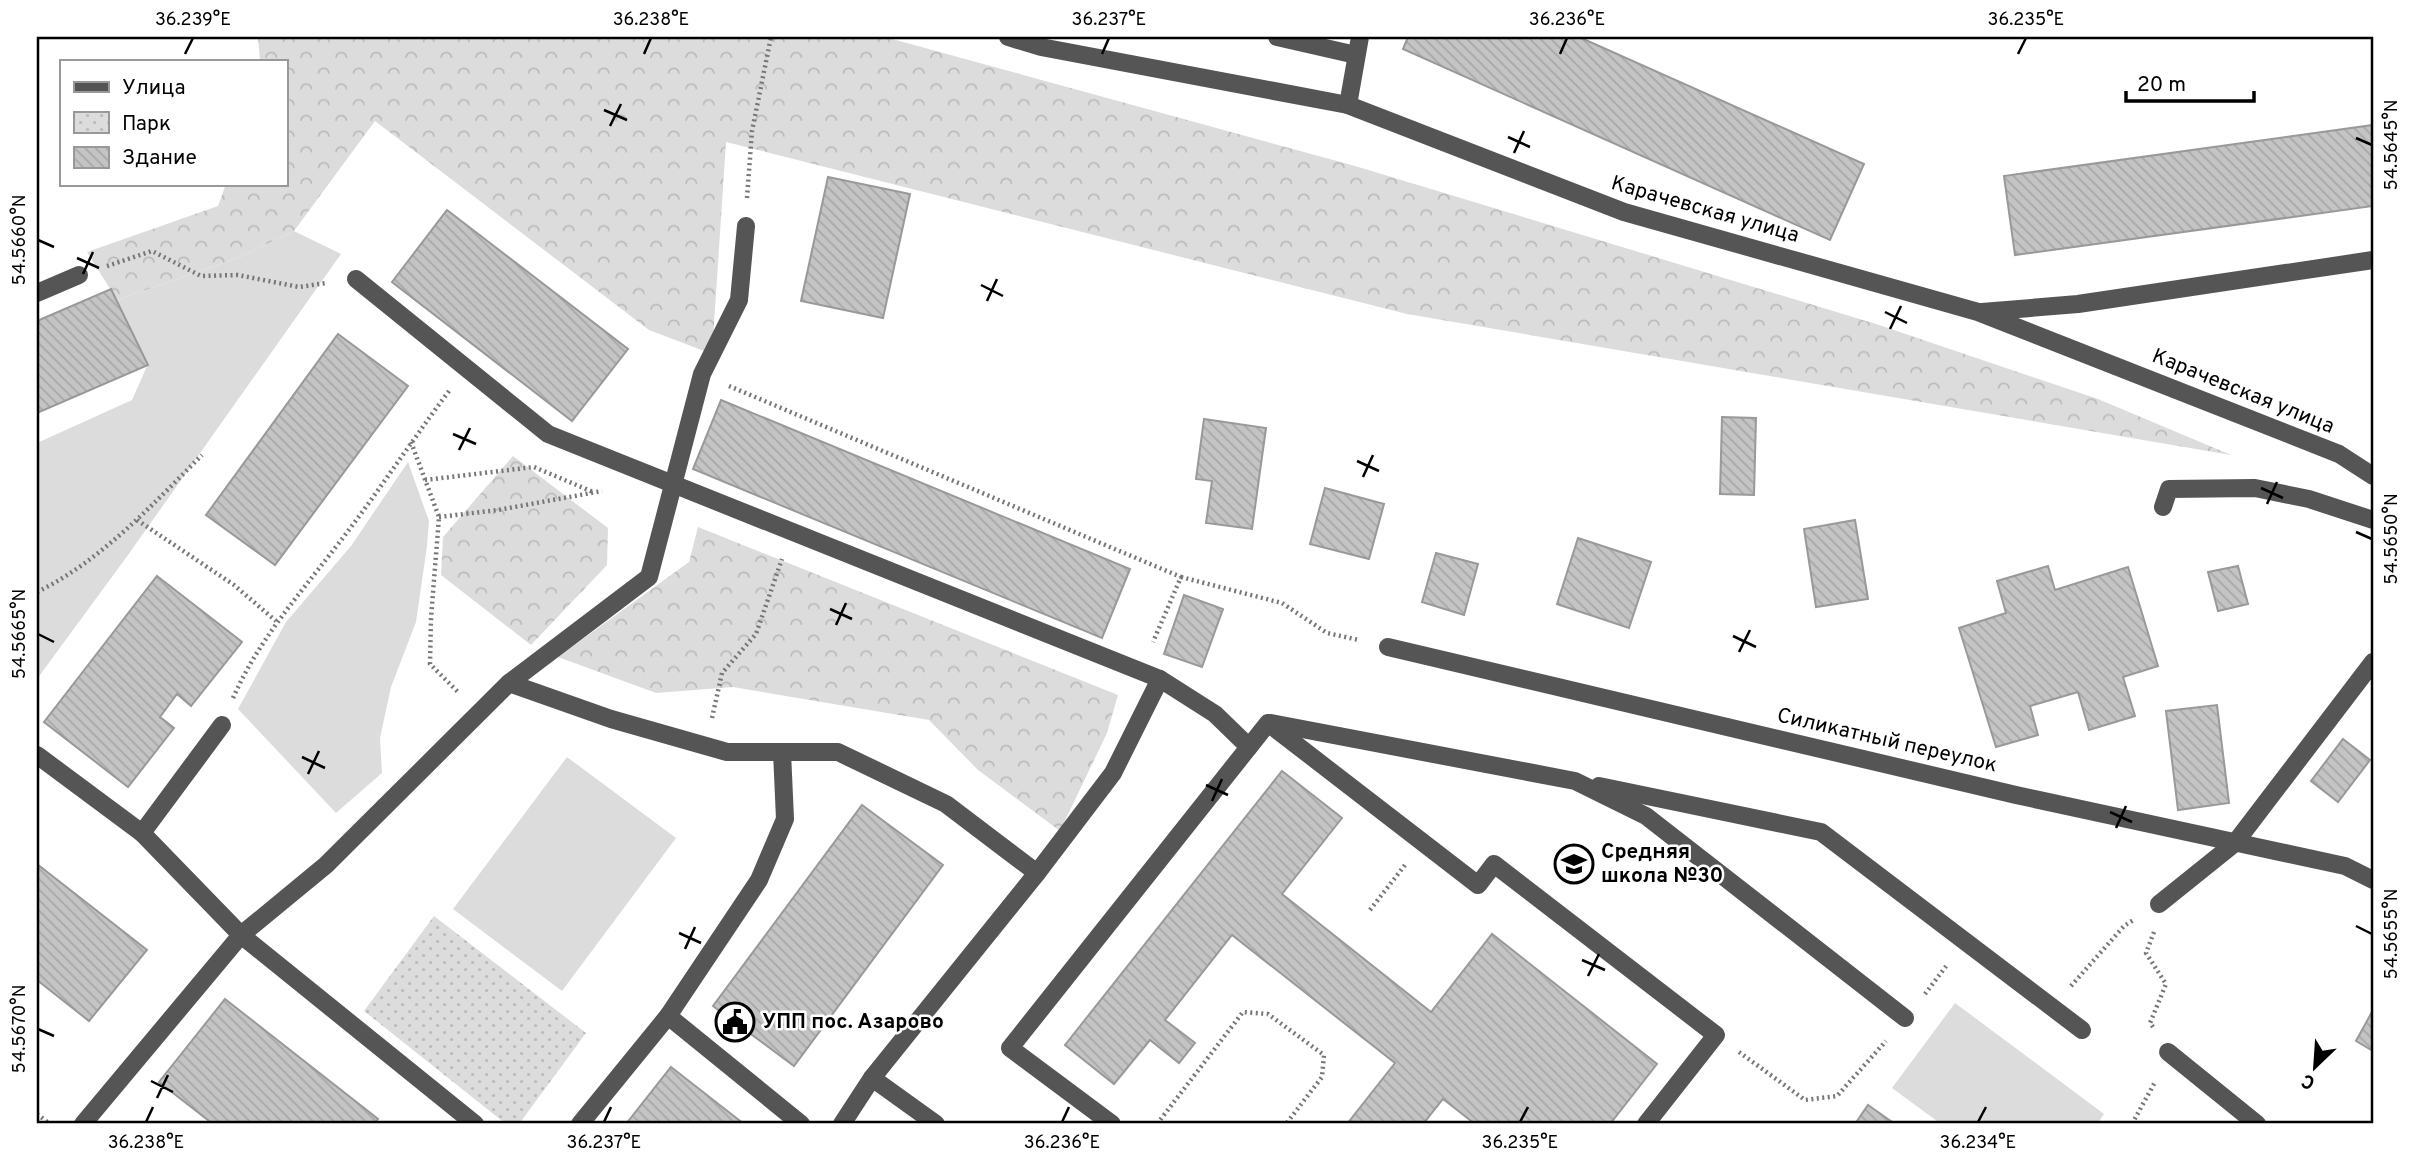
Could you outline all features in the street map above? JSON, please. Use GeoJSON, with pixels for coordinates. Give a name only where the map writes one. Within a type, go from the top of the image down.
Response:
{"type":"FeatureCollection","features":[{"type":"Feature","properties":{"kind":"street","name":"Карачевская улица"},"geometry":{"type":"LineString","coordinates":[[1008,37],[1041,47],[1348,105],[1624,212],[1978,312],[2339,454],[2373,476]]}},
{"type":"Feature","properties":{"kind":"street"},"geometry":{"type":"LineString","coordinates":[[1277,37],[1356,55]]}},
{"type":"Feature","properties":{"kind":"street"},"geometry":{"type":"LineString","coordinates":[[1348,105],[1360,37]]}},
{"type":"Feature","properties":{"kind":"street"},"geometry":{"type":"LineString","coordinates":[[83,1124],[241,935],[326,864],[509,683],[649,577],[702,374],[739,300],[746,226]]}},
{"type":"Feature","properties":{"kind":"street"},"geometry":{"type":"LineString","coordinates":[[1978,312],[2077,304],[2373,260]]}},
{"type":"Feature","properties":{"kind":"street"},"geometry":{"type":"LineString","coordinates":[[37,293],[79,275]]}},
{"type":"Feature","properties":{"kind":"street"},"geometry":{"type":"LineString","coordinates":[[356,279],[548,433],[673,486],[1160,679],[1215,715],[1249,747]]}},
{"type":"Feature","properties":{"kind":"street"},"geometry":{"type":"LineString","coordinates":[[2163,507],[2168,489],[2255,488],[2309,499],[2373,520]]}},
{"type":"Feature","properties":{"kind":"street","name":"Силикатный переулок"},"geometry":{"type":"LineString","coordinates":[[1388,647],[2016,795],[2345,866],[2373,880]]}},
{"type":"Feature","properties":{"kind":"street"},"geometry":{"type":"LineString","coordinates":[[2160,904],[2235,843],[2373,662]]}},
{"type":"Feature","properties":{"kind":"street"},"geometry":{"type":"LineString","coordinates":[[842,1124],[872,1078],[1037,873],[1113,773],[1160,679]]}},
{"type":"Feature","properties":{"kind":"street"},"geometry":{"type":"LineString","coordinates":[[509,683],[611,719],[727,752],[838,752],[946,804],[1037,873]]}},
{"type":"Feature","properties":{"kind":"street"},"geometry":{"type":"LineString","coordinates":[[1112,1124],[1010,1048],[1268,723]]}},
{"type":"Feature","properties":{"kind":"street"},"geometry":{"type":"LineString","coordinates":[[1268,723],[1576,781],[1821,832],[2082,1030]]}},
{"type":"Feature","properties":{"kind":"street"},"geometry":{"type":"LineString","coordinates":[[1268,723],[1478,885],[1494,864],[1716,1035],[1646,1124]]}},
{"type":"Feature","properties":{"kind":"street"},"geometry":{"type":"LineString","coordinates":[[142,833],[222,725]]}},
{"type":"Feature","properties":{"kind":"street"},"geometry":{"type":"LineString","coordinates":[[580,1124],[668,1016],[759,880],[785,819],[782,751]]}},
{"type":"Feature","properties":{"kind":"street"},"geometry":{"type":"LineString","coordinates":[[37,755],[142,833],[241,935],[475,1124]]}},
{"type":"Feature","properties":{"kind":"street"},"geometry":{"type":"LineString","coordinates":[[1576,781],[1646,816],[1905,1018]]}},
{"type":"Feature","properties":{"kind":"street"},"geometry":{"type":"LineString","coordinates":[[668,1016],[801,1124]]}},
{"type":"Feature","properties":{"kind":"street"},"geometry":{"type":"LineString","coordinates":[[2168,1052],[2257,1124]]}},
{"type":"Feature","properties":{"kind":"street"},"geometry":{"type":"LineString","coordinates":[[872,1078],[936,1124]]}},
{"type":"Feature","properties":{"kind":"path"},"geometry":{"type":"LineString","coordinates":[[746,226],[752,131],[771,37]]}},
{"type":"Feature","properties":{"kind":"path"},"geometry":{"type":"LineString","coordinates":[[79,275],[152,251],[201,276],[238,275],[299,288],[356,279]]}},
{"type":"Feature","properties":{"kind":"path"},"geometry":{"type":"LineString","coordinates":[[222,725],[242,680],[276,621],[336,546],[466,368]]}},
{"type":"Feature","properties":{"kind":"path"},"geometry":{"type":"LineString","coordinates":[[702,374],[1181,577],[1282,603],[1327,633],[1388,647]]}},
{"type":"Feature","properties":{"kind":"path"},"geometry":{"type":"LineString","coordinates":[[411,442],[439,517],[430,618],[430,664],[479,713]]}},
{"type":"Feature","properties":{"kind":"path"},"geometry":{"type":"LineString","coordinates":[[37,592],[61,580],[137,520],[202,455]]}},
{"type":"Feature","properties":{"kind":"path"},"geometry":{"type":"LineString","coordinates":[[425,480],[534,467],[594,493]]}},
{"type":"Feature","properties":{"kind":"path"},"geometry":{"type":"LineString","coordinates":[[439,517],[498,510],[607,490]]}},
{"type":"Feature","properties":{"kind":"path"},"geometry":{"type":"LineString","coordinates":[[137,520],[234,585],[276,621]]}},
{"type":"Feature","properties":{"kind":"path"},"geometry":{"type":"LineString","coordinates":[[705,746],[722,673],[756,634],[792,533]]}},
{"type":"Feature","properties":{"kind":"path"},"geometry":{"type":"LineString","coordinates":[[1141,672],[1181,577]]}},
{"type":"Feature","properties":{"kind":"path"},"geometry":{"type":"LineString","coordinates":[[1370,910],[1422,842]]}},
{"type":"Feature","properties":{"kind":"path"},"geometry":{"type":"LineString","coordinates":[[2051,1008],[2124,926],[2160,904]]}},
{"type":"Feature","properties":{"kind":"path"},"geometry":{"type":"LineString","coordinates":[[2132,1124],[2144,1107],[2168,1052],[2150,1023],[2166,984],[2146,953],[2154,935],[2160,904]]}},
{"type":"Feature","properties":{"kind":"path"},"geometry":{"type":"LineString","coordinates":[[1716,1035],[1805,1100],[1837,1096],[1905,1018],[1965,942]]}},
{"type":"Feature","properties":{"kind":"path"},"geometry":{"type":"LineString","coordinates":[[1157,1124],[1243,1012],[1268,1014],[1324,1055],[1322,1077],[1286,1124]]}},
{"type":"Feature","properties":{"kind":"path"},"geometry":{"type":"LineString","coordinates":[[37,1114],[50,1124]]}},
{"type":"Feature","properties":{"kind":"green space"},"geometry":{"type":"Polygon","coordinates":[[[258,37],[885,37],[1355,166],[1876,324],[2098,399],[2231,455],[1407,314],[726,142],[712,354],[649,330],[375,121],[294,231],[238,258],[117,300],[87,252],[218,206],[225,186],[287,186],[287,60],[260,60],[258,37]]]}},
{"type":"Feature","properties":{"kind":"green space"},"geometry":{"type":"Polygon","coordinates":[[[294,231],[341,254],[37,679],[37,443],[132,400],[148,364],[117,300],[238,258],[294,231]]]}},
{"type":"Feature","properties":{"kind":"green space"},"geometry":{"type":"Polygon","coordinates":[[[513,456],[608,528],[607,565],[531,645],[441,575],[443,537],[513,456]]]}},
{"type":"Feature","properties":{"kind":"green space"},"geometry":{"type":"Polygon","coordinates":[[[408,462],[429,521],[416,622],[391,687],[380,738],[382,773],[336,813],[238,709],[286,622],[351,546],[408,462]]]}},
{"type":"Feature","properties":{"kind":"green space"},"geometry":{"type":"Polygon","coordinates":[[[698,527],[1118,695],[1107,733],[1060,831],[978,770],[929,720],[733,687],[656,693],[558,657],[689,562],[698,527]]]}},
{"type":"Feature","properties":{"kind":"green space"},"geometry":{"type":"Polygon","coordinates":[[[567,757],[676,838],[562,991],[453,909],[567,757]]]}},
{"type":"Feature","properties":{"kind":"green space"},"geometry":{"type":"Polygon","coordinates":[[[434,916],[586,1033],[519,1124],[506,1124],[364,1011],[434,916]]]}},
{"type":"Feature","properties":{"kind":"green space"},"geometry":{"type":"Polygon","coordinates":[[[1955,1003],[2104,1114],[2097,1124],[1941,1124],[1892,1088],[1955,1003]]]}},
{"type":"Feature","properties":{"kind":"building"},"geometry":{"type":"Polygon","coordinates":[[[1408,37],[1579,37],[1864,164],[1830,240],[1403,49],[1408,37]]]}},
{"type":"Feature","properties":{"kind":"building"},"geometry":{"type":"Polygon","coordinates":[[[2373,125],[2373,206],[2015,255],[2004,176],[2373,125]]]}},
{"type":"Feature","properties":{"kind":"building"},"geometry":{"type":"Polygon","coordinates":[[[828,177],[910,194],[883,318],[801,301],[828,177]]]}},
{"type":"Feature","properties":{"kind":"building"},"geometry":{"type":"Polygon","coordinates":[[[447,210],[628,349],[572,421],[392,282],[447,210]]]}},
{"type":"Feature","properties":{"kind":"building"},"geometry":{"type":"Polygon","coordinates":[[[111,289],[148,365],[37,413],[37,321],[111,289]]]}},
{"type":"Feature","properties":{"kind":"building"},"geometry":{"type":"Polygon","coordinates":[[[338,334],[408,386],[275,565],[206,515],[338,334]]]}},
{"type":"Feature","properties":{"kind":"building"},"geometry":{"type":"Polygon","coordinates":[[[721,400],[1130,569],[1102,638],[693,469],[721,400]]]}},
{"type":"Feature","properties":{"kind":"building"},"geometry":{"type":"Polygon","coordinates":[[[1722,417],[1756,418],[1754,495],[1720,494],[1722,417]]]}},
{"type":"Feature","properties":{"kind":"building"},"geometry":{"type":"Polygon","coordinates":[[[1204,419],[1266,428],[1252,529],[1206,523],[1212,481],[1196,479],[1204,419]]]}},
{"type":"Feature","properties":{"kind":"building"},"geometry":{"type":"Polygon","coordinates":[[[1325,488],[1384,504],[1369,559],[1310,544],[1325,488]]]}},
{"type":"Feature","properties":{"kind":"building"},"geometry":{"type":"Polygon","coordinates":[[[1855,520],[1868,599],[1816,607],[1804,529],[1855,520]]]}},
{"type":"Feature","properties":{"kind":"building"},"geometry":{"type":"Polygon","coordinates":[[[1578,538],[1651,562],[1629,628],[1557,604],[1578,538]]]}},
{"type":"Feature","properties":{"kind":"building"},"geometry":{"type":"Polygon","coordinates":[[[1436,553],[1478,564],[1464,615],[1422,602],[1436,553]]]}},
{"type":"Feature","properties":{"kind":"building"},"geometry":{"type":"Polygon","coordinates":[[[2048,566],[2055,590],[2128,567],[2158,666],[2123,677],[2135,716],[2089,730],[2078,692],[2030,706],[2038,735],[1996,747],[1959,628],[2006,613],[1997,581],[2048,566]]]}},
{"type":"Feature","properties":{"kind":"building"},"geometry":{"type":"Polygon","coordinates":[[[2238,566],[2248,604],[2218,611],[2208,572],[2238,566]]]}},
{"type":"Feature","properties":{"kind":"building"},"geometry":{"type":"Polygon","coordinates":[[[157,576],[242,642],[191,706],[177,694],[160,717],[174,728],[128,787],[44,722],[157,576]]]}},
{"type":"Feature","properties":{"kind":"building"},"geometry":{"type":"Polygon","coordinates":[[[1184,595],[1223,609],[1202,667],[1164,654],[1184,595]]]}},
{"type":"Feature","properties":{"kind":"building"},"geometry":{"type":"Polygon","coordinates":[[[2217,705],[2229,803],[2178,810],[2166,711],[2217,705]]]}},
{"type":"Feature","properties":{"kind":"building"},"geometry":{"type":"Polygon","coordinates":[[[2343,739],[2370,760],[2338,802],[2311,781],[2343,739]]]}},
{"type":"Feature","properties":{"kind":"building"},"geometry":{"type":"Polygon","coordinates":[[[1282,771],[1342,818],[1282,894],[1431,1012],[1492,934],[1657,1064],[1610,1124],[1475,1124],[1443,1099],[1423,1124],[1347,1124],[1395,1063],[1232,935],[1165,1020],[1195,1043],[1179,1063],[1150,1040],[1114,1084],[1065,1045],[1282,771]]]}},
{"type":"Feature","properties":{"kind":"building"},"geometry":{"type":"Polygon","coordinates":[[[862,805],[943,865],[794,1066],[713,1006],[862,805]]]}},
{"type":"Feature","properties":{"kind":"building"},"geometry":{"type":"Polygon","coordinates":[[[37,864],[147,950],[89,1021],[37,980],[37,864]]]}},
{"type":"Feature","properties":{"kind":"building"},"geometry":{"type":"Polygon","coordinates":[[[225,999],[378,1119],[374,1124],[213,1124],[159,1082],[225,999]]]}},
{"type":"Feature","properties":{"kind":"building"},"geometry":{"type":"Polygon","coordinates":[[[2373,1010],[2373,1051],[2356,1041],[2373,1010]]]}},
{"type":"Feature","properties":{"kind":"building"},"geometry":{"type":"Polygon","coordinates":[[[671,1067],[744,1124],[626,1124],[671,1067]]]}},
{"type":"Feature","properties":{"kind":"building"},"geometry":{"type":"Polygon","coordinates":[[[1868,1105],[1895,1124],[1855,1124],[1868,1105]]]}},
{"type":"Feature","properties":{"kind":"place","name":"Средняя школа №30"},"geometry":{"type":"Point","coordinates":[1574,864]}},
{"type":"Feature","properties":{"kind":"place","name":"УПП пос. Азарово"},"geometry":{"type":"Point","coordinates":[735,1022]}}]}
